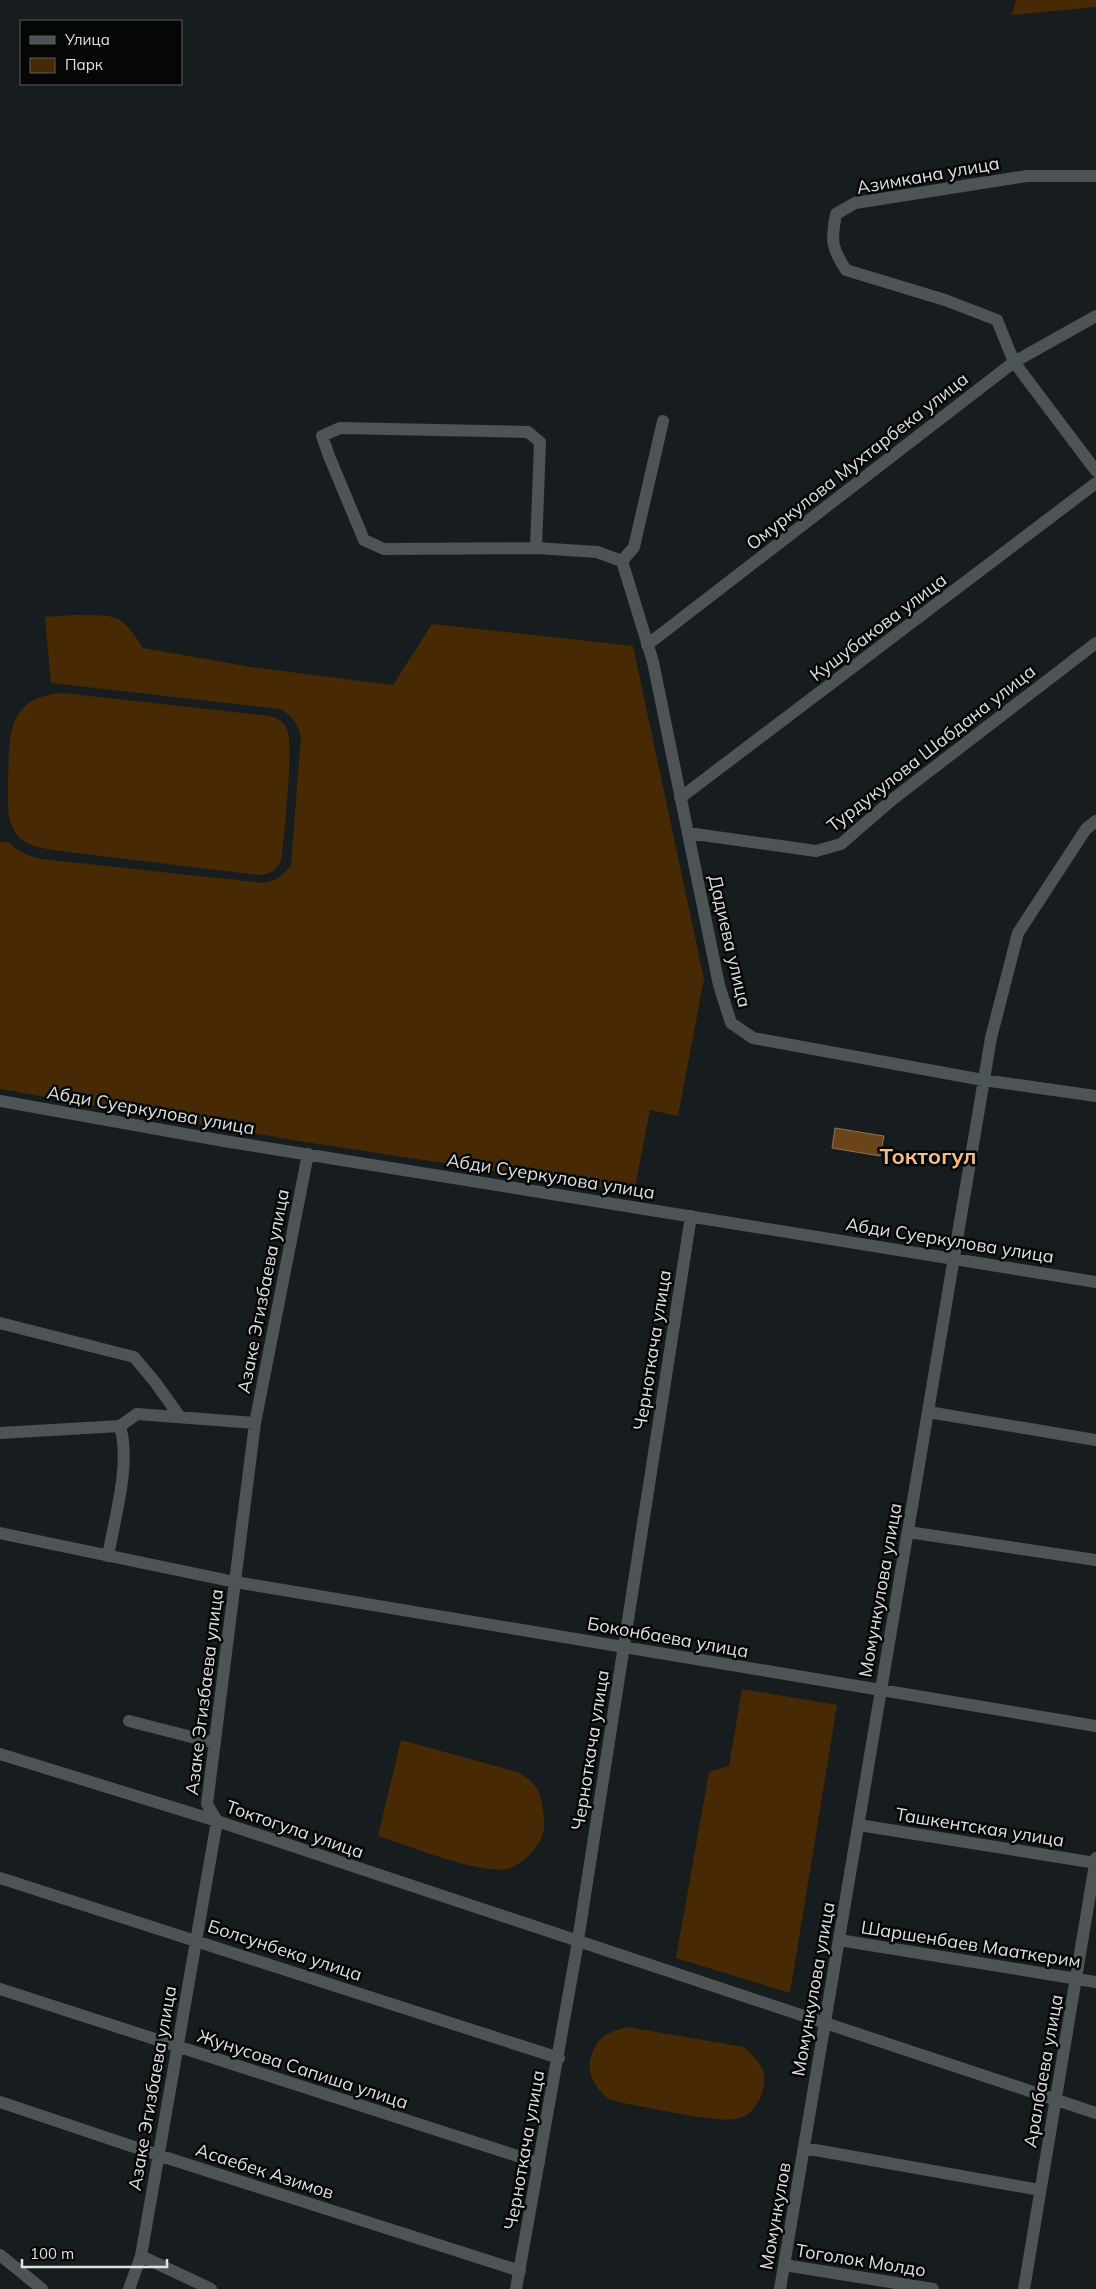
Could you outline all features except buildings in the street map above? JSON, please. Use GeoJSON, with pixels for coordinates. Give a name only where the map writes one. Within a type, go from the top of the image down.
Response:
{"type":"FeatureCollection","features":[{"type":"Feature","properties":{"kind":"street","name":"Азимкана улица"},"geometry":{"type":"LineString","coordinates":[[1014,362],[997,320],[945,300],[846,270],[836,255],[832,237],[836,214],[855,203],[1027,176],[1096,176]]}},
{"type":"Feature","properties":{"kind":"street","name":"Омуркулова Мухтарбека улица"},"geometry":{"type":"LineString","coordinates":[[647,645],[1014,362],[1096,316]]}},
{"type":"Feature","properties":{"kind":"street"},"geometry":{"type":"LineString","coordinates":[[1014,362],[1096,471]]}},
{"type":"Feature","properties":{"kind":"street"},"geometry":{"type":"LineString","coordinates":[[536,548],[540,442],[528,432],[340,428],[322,436],[364,540],[384,549],[536,548],[597,552],[622,561],[634,547],[663,421]]}},
{"type":"Feature","properties":{"kind":"street","name":"Кушубакова улица"},"geometry":{"type":"LineString","coordinates":[[680,798],[1096,484]]}},
{"type":"Feature","properties":{"kind":"street","name":"Дадиева улица"},"geometry":{"type":"LineString","coordinates":[[622,561],[647,645],[719,986],[731,1023],[753,1038],[984,1080],[1096,1096]]}},
{"type":"Feature","properties":{"kind":"street","name":"Турдукулова Шабдана улица"},"geometry":{"type":"LineString","coordinates":[[688,833],[816,851],[841,844],[893,799],[1096,643]]}},
{"type":"Feature","properties":{"kind":"street","name":"Момункулова улица"},"geometry":{"type":"LineString","coordinates":[[804,2148],[991,1038],[1018,933],[1086,829],[1096,821]]}},
{"type":"Feature","properties":{"kind":"street","name":"Абди Суеркулова улица"},"geometry":{"type":"LineString","coordinates":[[0,1101],[308,1154],[1096,1282]]}},
{"type":"Feature","properties":{"kind":"street","name":"Азаке Эгизбаева улица"},"geometry":{"type":"LineString","coordinates":[[129,2289],[141,2256],[217,1821],[207,1804],[255,1423],[308,1154]]}},
{"type":"Feature","properties":{"kind":"street","name":"Черноткача улица"},"geometry":{"type":"LineString","coordinates":[[516,2289],[559,2058],[691,1216]]}},
{"type":"Feature","properties":{"kind":"street"},"geometry":{"type":"LineString","coordinates":[[0,1323],[134,1357],[180,1417]]}},
{"type":"Feature","properties":{"kind":"street"},"geometry":{"type":"LineString","coordinates":[[928,1412],[1096,1440]]}},
{"type":"Feature","properties":{"kind":"street"},"geometry":{"type":"LineString","coordinates":[[0,1433],[120,1426],[137,1414],[255,1423]]}},
{"type":"Feature","properties":{"kind":"street"},"geometry":{"type":"LineString","coordinates":[[108,1556],[123,1472],[123,1439],[120,1426]]}},
{"type":"Feature","properties":{"kind":"street"},"geometry":{"type":"LineString","coordinates":[[908,1532],[1096,1560]]}},
{"type":"Feature","properties":{"kind":"street","name":"Боконбаева улица"},"geometry":{"type":"LineString","coordinates":[[0,1533],[235,1582],[1096,1726]]}},
{"type":"Feature","properties":{"kind":"street"},"geometry":{"type":"LineString","coordinates":[[129,1721],[215,1743]]}},
{"type":"Feature","properties":{"kind":"street","name":"Токтогула улица"},"geometry":{"type":"LineString","coordinates":[[0,1754],[217,1821],[1096,2113]]}},
{"type":"Feature","properties":{"kind":"street","name":"Ташкентская улица"},"geometry":{"type":"LineString","coordinates":[[859,1825],[1096,1862]]}},
{"type":"Feature","properties":{"kind":"street","name":"Аралбаева улица"},"geometry":{"type":"LineString","coordinates":[[1024,2289],[1096,1862]]}},
{"type":"Feature","properties":{"kind":"street","name":"Болсунбека улица"},"geometry":{"type":"LineString","coordinates":[[0,1878],[559,2058]]}},
{"type":"Feature","properties":{"kind":"street","name":"Шаршенбаев Мааткерим"},"geometry":{"type":"LineString","coordinates":[[839,1940],[1096,1982]]}},
{"type":"Feature","properties":{"kind":"street","name":"Жунусова Сапиша улица"},"geometry":{"type":"LineString","coordinates":[[0,1989],[539,2163]]}},
{"type":"Feature","properties":{"kind":"street","name":"Асаебек Азимов"},"geometry":{"type":"LineString","coordinates":[[0,2102],[158,2155],[520,2271]]}},
{"type":"Feature","properties":{"kind":"street"},"geometry":{"type":"LineString","coordinates":[[804,2148],[1040,2190]]}},
{"type":"Feature","properties":{"kind":"street","name":"Момункулов"},"geometry":{"type":"LineString","coordinates":[[780,2289],[804,2148]]}},
{"type":"Feature","properties":{"kind":"street"},"geometry":{"type":"LineString","coordinates":[[0,2255],[42,2289]]}},
{"type":"Feature","properties":{"kind":"street"},"geometry":{"type":"LineString","coordinates":[[141,2256],[211,2289]]}},
{"type":"Feature","properties":{"kind":"street","name":"Тоголок Молдо"},"geometry":{"type":"LineString","coordinates":[[784,2265],[933,2289]]}},
{"type":"Feature","properties":{"kind":"green space"},"geometry":{"type":"Polygon","coordinates":[[[1016,0],[1096,0],[1096,7],[1012,15],[1016,0]]]}},
{"type":"Feature","properties":{"kind":"green space"},"geometry":{"type":"Polygon","coordinates":[[[100,615],[116,618],[128,627],[143,648],[251,667],[393,685],[432,624],[633,646],[704,979],[678,1116],[650,1110],[634,1192],[305,1142],[0,1089],[0,842],[8,842],[24,853],[42,859],[264,883],[280,877],[291,865],[301,736],[291,717],[280,709],[51,683],[45,617],[100,615]]]}},
{"type":"Feature","properties":{"kind":"green space"},"geometry":{"type":"Polygon","coordinates":[[[63,693],[269,716],[282,722],[286,726],[289,738],[289,770],[282,856],[277,867],[271,872],[259,875],[55,850],[38,847],[22,840],[14,830],[8,809],[11,734],[21,710],[31,702],[44,696],[63,693]]]}},
{"type":"Feature","properties":{"kind":"green space"},"geometry":{"type":"Polygon","coordinates":[[[742,1689],[837,1705],[790,1993],[676,1958],[709,1772],[729,1766],[742,1689]]]}},
{"type":"Feature","properties":{"kind":"green space"},"geometry":{"type":"Polygon","coordinates":[[[401,1740],[517,1772],[530,1781],[540,1795],[544,1827],[540,1840],[528,1857],[511,1868],[499,1870],[483,1868],[445,1859],[378,1836],[401,1740]]]}},
{"type":"Feature","properties":{"kind":"green space"},"geometry":{"type":"Polygon","coordinates":[[[627,2027],[744,2047],[763,2071],[764,2081],[759,2101],[746,2115],[738,2119],[725,2120],[609,2099],[594,2082],[590,2071],[589,2065],[592,2052],[603,2037],[613,2031],[627,2027]]]}},
{"type":"Feature","properties":{"kind":"shaded area"},"geometry":{"type":"Polygon","coordinates":[[[835,1128],[884,1136],[880,1156],[832,1148],[835,1128]]]}},
{"type":"Feature","properties":{"kind":"district","name":"Токтогул"},"geometry":{"type":"Point","coordinates":[928,1156]}}]}
